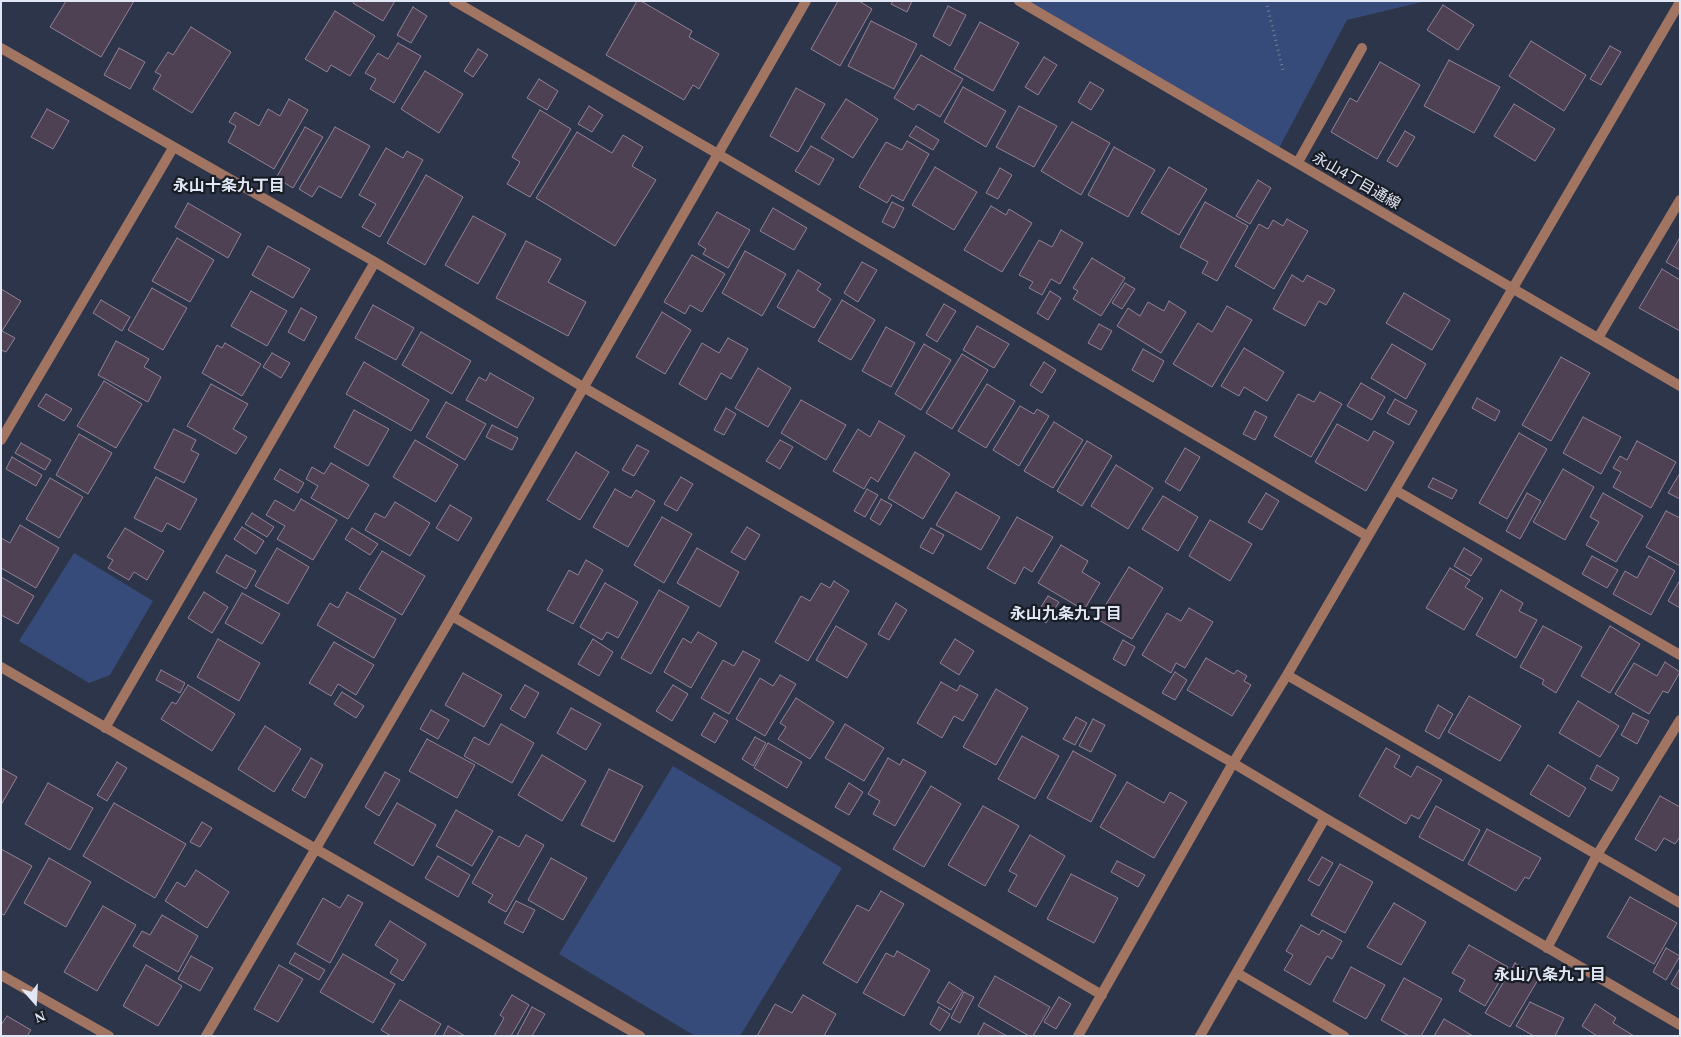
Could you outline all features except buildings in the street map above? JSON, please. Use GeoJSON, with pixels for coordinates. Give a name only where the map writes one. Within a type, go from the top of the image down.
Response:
{"type":"FeatureCollection","features":[{"type":"Feature","properties":{"kind":"street"},"geometry":{"type":"LineString","coordinates":[[454,1],[1367,536]]}},
{"type":"Feature","properties":{"kind":"street"},"geometry":{"type":"LineString","coordinates":[[206,1036],[452,616],[806,1]]}},
{"type":"Feature","properties":{"kind":"street","name":"永山4丁目通線"},"geometry":{"type":"LineString","coordinates":[[1019,1],[1680,386]]}},
{"type":"Feature","properties":{"kind":"street"},"geometry":{"type":"LineString","coordinates":[[1078,1036],[1233,762],[1287,675],[1680,2]]}},
{"type":"Feature","properties":{"kind":"street"},"geometry":{"type":"LineString","coordinates":[[1,48],[172,148],[375,262],[583,387],[1233,762],[1325,818],[1680,1025]]}},
{"type":"Feature","properties":{"kind":"street"},"geometry":{"type":"LineString","coordinates":[[1298,162],[1362,48]]}},
{"type":"Feature","properties":{"kind":"street"},"geometry":{"type":"LineString","coordinates":[[1,440],[172,148]]}},
{"type":"Feature","properties":{"kind":"street"},"geometry":{"type":"LineString","coordinates":[[1598,338],[1680,200]]}},
{"type":"Feature","properties":{"kind":"street"},"geometry":{"type":"LineString","coordinates":[[105,728],[375,262]]}},
{"type":"Feature","properties":{"kind":"street"},"geometry":{"type":"LineString","coordinates":[[1395,490],[1680,655]]}},
{"type":"Feature","properties":{"kind":"street"},"geometry":{"type":"LineString","coordinates":[[452,616],[1102,995]]}},
{"type":"Feature","properties":{"kind":"street"},"geometry":{"type":"LineString","coordinates":[[1,667],[640,1036]]}},
{"type":"Feature","properties":{"kind":"street"},"geometry":{"type":"LineString","coordinates":[[1287,675],[1680,903]]}},
{"type":"Feature","properties":{"kind":"street"},"geometry":{"type":"LineString","coordinates":[[1547,948],[1597,855],[1680,720]]}},
{"type":"Feature","properties":{"kind":"street"},"geometry":{"type":"LineString","coordinates":[[1200,1036],[1325,818]]}},
{"type":"Feature","properties":{"kind":"street"},"geometry":{"type":"LineString","coordinates":[[1237,973],[1344,1036]]}},
{"type":"Feature","properties":{"kind":"street"},"geometry":{"type":"LineString","coordinates":[[1,975],[109,1036]]}},
{"type":"Feature","properties":{"kind":"path"},"geometry":{"type":"LineString","coordinates":[[1266,1],[1284,74]]}},
{"type":"Feature","properties":{"kind":"shaded area"},"geometry":{"type":"Polygon","coordinates":[[[1019,1],[1426,1],[1347,20],[1278,150],[1019,1]]]}},
{"type":"Feature","properties":{"kind":"shaded area"},"geometry":{"type":"Polygon","coordinates":[[[74,553],[153,601],[110,675],[89,683],[19,641],[74,553]]]}},
{"type":"Feature","properties":{"kind":"shaded area"},"geometry":{"type":"Polygon","coordinates":[[[673,766],[842,868],[740,1036],[695,1036],[559,954],[673,766]]]}},
{"type":"Feature","properties":{"kind":"district","name":"永山十条九丁目"},"geometry":{"type":"Point","coordinates":[229,185]}},
{"type":"Feature","properties":{"kind":"district","name":"永山九条九丁目"},"geometry":{"type":"Point","coordinates":[1066,613]}},
{"type":"Feature","properties":{"kind":"district","name":"永山八条九丁目"},"geometry":{"type":"Point","coordinates":[1550,974]}}]}
